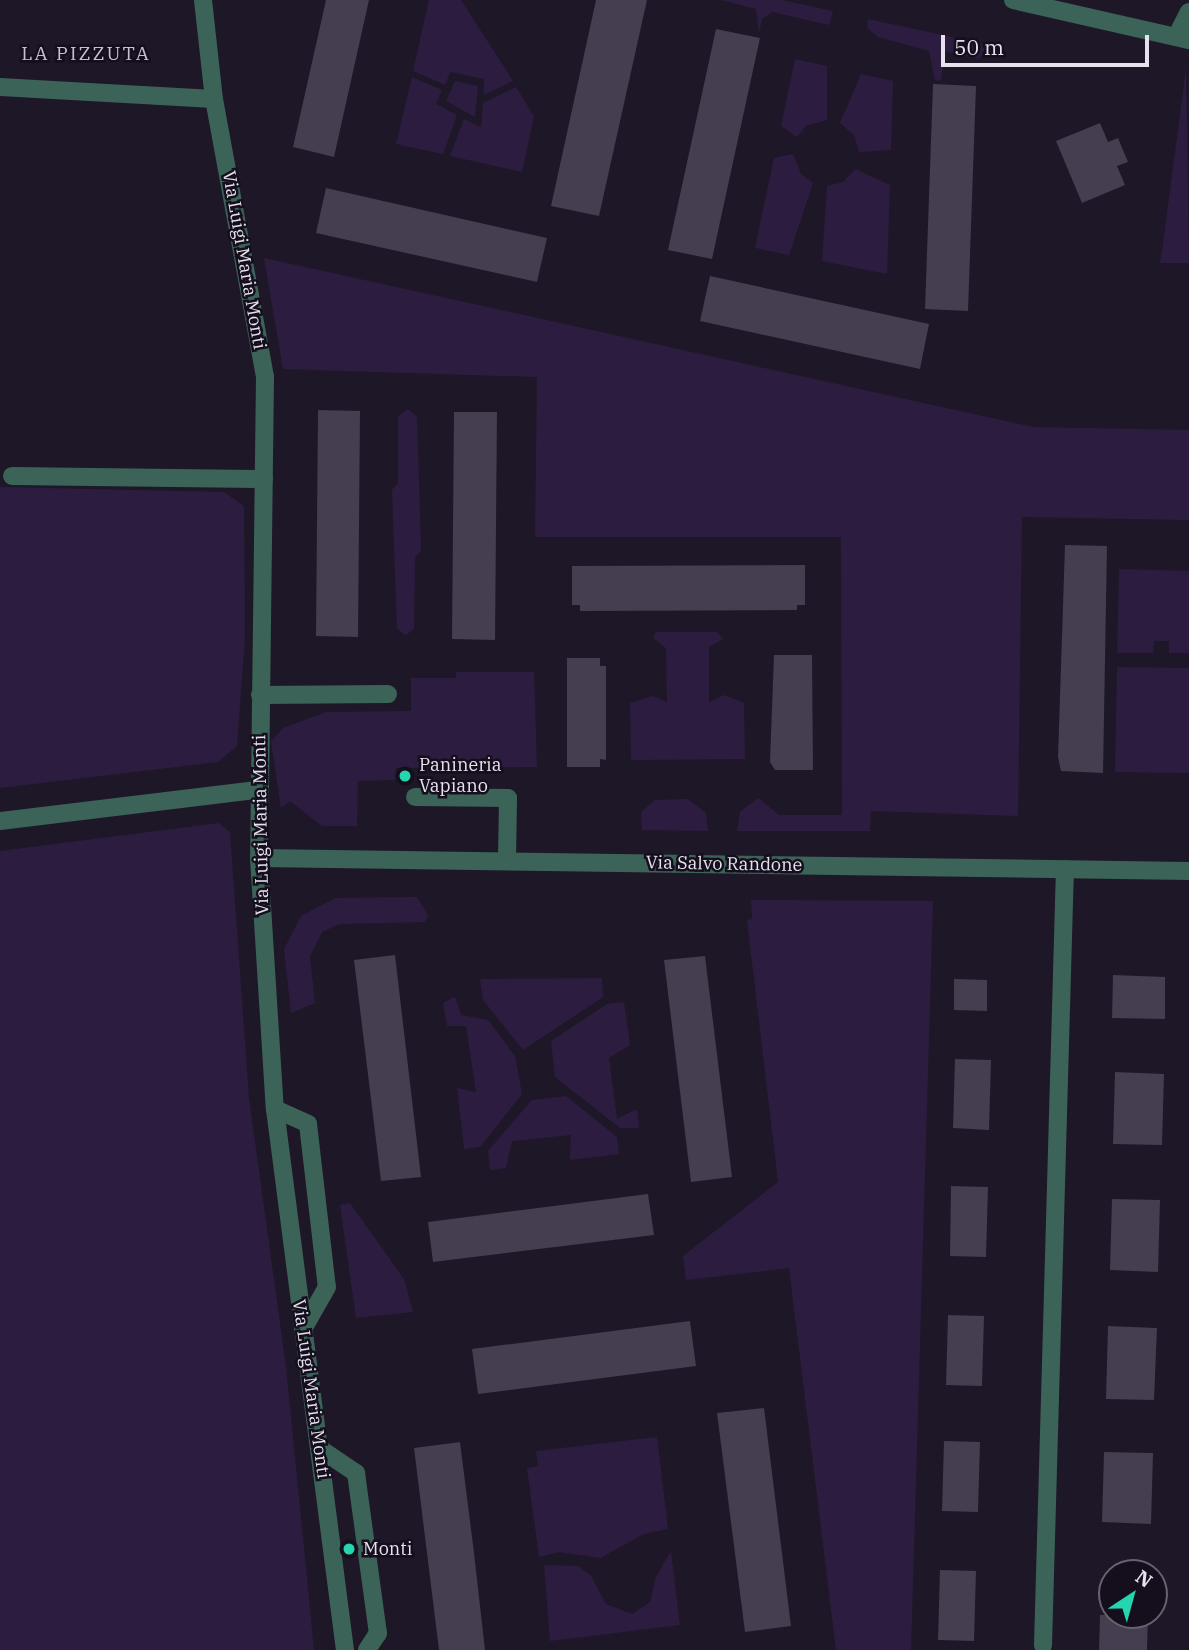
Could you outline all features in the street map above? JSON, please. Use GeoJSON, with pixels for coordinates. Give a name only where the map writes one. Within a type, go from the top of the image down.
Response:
{"type":"FeatureCollection","features":[{"type":"Feature","properties":{"kind":"street","name":"Via Luigi Maria Monti"},"geometry":{"type":"LineString","coordinates":[[203,0],[214,99],[265,377],[257,790],[259,858],[275,1109],[345,1650]]}},
{"type":"Feature","properties":{"kind":"street"},"geometry":{"type":"LineString","coordinates":[[1013,0],[1183,38],[1189,12]]}},
{"type":"Feature","properties":{"kind":"street"},"geometry":{"type":"LineString","coordinates":[[0,87],[214,99]]}},
{"type":"Feature","properties":{"kind":"street"},"geometry":{"type":"LineString","coordinates":[[12,476],[264,479]]}},
{"type":"Feature","properties":{"kind":"street"},"geometry":{"type":"LineString","coordinates":[[260,695],[387,694]]}},
{"type":"Feature","properties":{"kind":"street"},"geometry":{"type":"LineString","coordinates":[[0,821],[257,790]]}},
{"type":"Feature","properties":{"kind":"street"},"geometry":{"type":"LineString","coordinates":[[415,797],[508,798],[507,861]]}},
{"type":"Feature","properties":{"kind":"street","name":"Via Salvo Randone"},"geometry":{"type":"LineString","coordinates":[[259,858],[1189,870]]}},
{"type":"Feature","properties":{"kind":"street"},"geometry":{"type":"LineString","coordinates":[[1042,1645],[1065,869]]}},
{"type":"Feature","properties":{"kind":"street"},"geometry":{"type":"LineString","coordinates":[[275,1109],[308,1124],[327,1287],[303,1329]]}},
{"type":"Feature","properties":{"kind":"street"},"geometry":{"type":"LineString","coordinates":[[319,1448],[356,1473],[378,1633],[368,1650]]}},
{"type":"Feature","properties":{"kind":"shaded area"},"geometry":{"type":"Polygon","coordinates":[[[429,0],[461,0],[513,81],[484,95],[484,79],[450,72],[445,85],[413,71],[429,0]]]}},
{"type":"Feature","properties":{"kind":"shaded area"},"geometry":{"type":"Polygon","coordinates":[[[721,0],[782,0],[833,11],[829,25],[772,12],[762,19],[759,33],[756,9],[721,0]]]}},
{"type":"Feature","properties":{"kind":"shaded area"},"geometry":{"type":"Polygon","coordinates":[[[868,19],[989,45],[979,59],[945,51],[941,81],[935,80],[929,51],[878,37],[867,28],[868,19]]]}},
{"type":"Feature","properties":{"kind":"shaded area"},"geometry":{"type":"Polygon","coordinates":[[[795,59],[827,66],[827,120],[806,126],[797,137],[781,126],[795,59]]]}},
{"type":"Feature","properties":{"kind":"shaded area"},"geometry":{"type":"Polygon","coordinates":[[[1186,69],[1189,263],[1160,263],[1162,251],[1186,69]]]}},
{"type":"Feature","properties":{"kind":"shaded area"},"geometry":{"type":"Polygon","coordinates":[[[861,74],[893,81],[891,150],[859,152],[854,135],[840,123],[861,74]]]}},
{"type":"Feature","properties":{"kind":"shaded area"},"geometry":{"type":"Polygon","coordinates":[[[412,77],[442,90],[436,104],[457,115],[443,154],[396,144],[412,77]]]}},
{"type":"Feature","properties":{"kind":"shaded area"},"geometry":{"type":"Polygon","coordinates":[[[455,81],[478,86],[475,117],[446,101],[455,81]]]}},
{"type":"Feature","properties":{"kind":"shaded area"},"geometry":{"type":"Polygon","coordinates":[[[516,87],[534,116],[522,172],[450,156],[464,119],[481,127],[483,103],[516,87]]]}},
{"type":"Feature","properties":{"kind":"shaded area"},"geometry":{"type":"Polygon","coordinates":[[[793,154],[801,174],[813,183],[789,255],[755,248],[774,158],[793,154]]]}},
{"type":"Feature","properties":{"kind":"shaded area"},"geometry":{"type":"Polygon","coordinates":[[[855,169],[890,185],[887,274],[822,261],[827,186],[843,182],[855,169]]]}},
{"type":"Feature","properties":{"kind":"shaded area"},"geometry":{"type":"Polygon","coordinates":[[[264,258],[1033,427],[1189,430],[1189,520],[1022,517],[1018,816],[871,811],[870,831],[737,831],[740,812],[758,798],[779,815],[842,815],[841,537],[535,537],[537,377],[283,369],[264,258]]]}},
{"type":"Feature","properties":{"kind":"shaded area"},"geometry":{"type":"Polygon","coordinates":[[[408,409],[417,417],[421,550],[415,558],[414,629],[406,635],[397,629],[392,490],[398,483],[398,417],[408,409]]]}},
{"type":"Feature","properties":{"kind":"shaded area"},"geometry":{"type":"Polygon","coordinates":[[[0,487],[224,492],[244,506],[245,637],[237,746],[218,762],[0,788],[0,487]]]}},
{"type":"Feature","properties":{"kind":"shaded area"},"geometry":{"type":"Polygon","coordinates":[[[1119,569],[1189,571],[1189,653],[1169,653],[1169,641],[1154,641],[1153,653],[1117,653],[1119,569]]]}},
{"type":"Feature","properties":{"kind":"shaded area"},"geometry":{"type":"Polygon","coordinates":[[[656,632],[717,632],[723,639],[709,647],[709,702],[724,695],[744,703],[745,759],[631,760],[630,703],[653,696],[667,702],[666,648],[653,638],[656,632]]]}},
{"type":"Feature","properties":{"kind":"shaded area"},"geometry":{"type":"Polygon","coordinates":[[[1117,667],[1189,668],[1189,773],[1115,772],[1117,667]]]}},
{"type":"Feature","properties":{"kind":"shaded area"},"geometry":{"type":"Polygon","coordinates":[[[456,672],[534,672],[537,767],[396,768],[395,780],[358,781],[357,826],[322,826],[290,801],[281,808],[271,742],[283,728],[326,712],[411,711],[411,678],[456,678],[456,672]]]}},
{"type":"Feature","properties":{"kind":"shaded area"},"geometry":{"type":"Polygon","coordinates":[[[688,799],[706,813],[708,831],[642,830],[641,812],[655,800],[688,799]]]}},
{"type":"Feature","properties":{"kind":"shaded area"},"geometry":{"type":"Polygon","coordinates":[[[219,823],[230,832],[249,1098],[286,1367],[314,1650],[0,1650],[0,851],[219,823]]]}},
{"type":"Feature","properties":{"kind":"shaded area"},"geometry":{"type":"Polygon","coordinates":[[[417,897],[428,915],[425,922],[340,924],[322,932],[310,957],[315,1003],[291,1013],[284,949],[301,916],[335,898],[417,897]]]}},
{"type":"Feature","properties":{"kind":"shaded area"},"geometry":{"type":"Polygon","coordinates":[[[751,900],[933,901],[911,1650],[836,1650],[789,1268],[686,1280],[683,1256],[778,1182],[747,920],[752,919],[751,900]]]}},
{"type":"Feature","properties":{"kind":"shaded area"},"geometry":{"type":"Polygon","coordinates":[[[602,978],[603,997],[523,1050],[483,1000],[480,979],[602,978]]]}},
{"type":"Feature","properties":{"kind":"shaded area"},"geometry":{"type":"Polygon","coordinates":[[[455,997],[461,1015],[488,1020],[515,1056],[522,1094],[480,1147],[464,1149],[457,1088],[476,1092],[466,1026],[447,1026],[443,1003],[455,997]]]}},
{"type":"Feature","properties":{"kind":"shaded area"},"geometry":{"type":"Polygon","coordinates":[[[624,1002],[630,1045],[609,1058],[617,1119],[637,1109],[639,1128],[620,1128],[555,1077],[551,1041],[607,1004],[624,1002]]]}},
{"type":"Feature","properties":{"kind":"shaded area"},"geometry":{"type":"Polygon","coordinates":[[[566,1096],[617,1137],[619,1154],[570,1160],[571,1135],[512,1141],[506,1168],[490,1170],[488,1151],[532,1100],[566,1096]]]}},
{"type":"Feature","properties":{"kind":"shaded area"},"geometry":{"type":"Polygon","coordinates":[[[350,1203],[404,1279],[413,1312],[356,1318],[340,1205],[350,1203]]]}},
{"type":"Feature","properties":{"kind":"shaded area"},"geometry":{"type":"Polygon","coordinates":[[[657,1437],[668,1529],[644,1534],[600,1558],[559,1552],[539,1557],[527,1468],[538,1466],[536,1451],[657,1437]]]}},
{"type":"Feature","properties":{"kind":"shaded area"},"geometry":{"type":"Polygon","coordinates":[[[671,1551],[680,1625],[550,1641],[544,1565],[578,1566],[591,1576],[606,1604],[632,1614],[650,1602],[656,1577],[671,1551]]]}},
{"type":"Feature","properties":{"kind":"building"},"geometry":{"type":"Polygon","coordinates":[[[326,0],[369,0],[334,157],[293,147],[326,0]]]}},
{"type":"Feature","properties":{"kind":"building"},"geometry":{"type":"Polygon","coordinates":[[[596,0],[647,0],[599,216],[551,206],[596,0]]]}},
{"type":"Feature","properties":{"kind":"building"},"geometry":{"type":"Polygon","coordinates":[[[716,29],[760,38],[712,259],[668,250],[716,29]]]}},
{"type":"Feature","properties":{"kind":"building"},"geometry":{"type":"Polygon","coordinates":[[[933,84],[976,86],[968,311],[925,309],[933,84]]]}},
{"type":"Feature","properties":{"kind":"building"},"geometry":{"type":"Polygon","coordinates":[[[1100,123],[1108,142],[1118,138],[1128,162],[1117,166],[1125,185],[1082,203],[1056,141],[1100,123]]]}},
{"type":"Feature","properties":{"kind":"building"},"geometry":{"type":"Polygon","coordinates":[[[326,188],[547,238],[537,282],[316,233],[326,188]]]}},
{"type":"Feature","properties":{"kind":"building"},"geometry":{"type":"Polygon","coordinates":[[[710,276],[929,324],[920,369],[700,321],[710,276]]]}},
{"type":"Feature","properties":{"kind":"building"},"geometry":{"type":"Polygon","coordinates":[[[318,410],[360,411],[358,637],[316,636],[318,410]]]}},
{"type":"Feature","properties":{"kind":"building"},"geometry":{"type":"Polygon","coordinates":[[[454,412],[497,412],[495,640],[452,639],[454,412]]]}},
{"type":"Feature","properties":{"kind":"building"},"geometry":{"type":"Polygon","coordinates":[[[1065,545],[1107,546],[1103,773],[1061,771],[1058,757],[1065,545]]]}},
{"type":"Feature","properties":{"kind":"building"},"geometry":{"type":"Polygon","coordinates":[[[805,565],[805,605],[797,605],[797,610],[580,611],[580,605],[572,605],[572,566],[805,565]]]}},
{"type":"Feature","properties":{"kind":"building"},"geometry":{"type":"Polygon","coordinates":[[[774,655],[812,655],[813,770],[775,770],[770,762],[774,655]]]}},
{"type":"Feature","properties":{"kind":"building"},"geometry":{"type":"Polygon","coordinates":[[[567,658],[600,658],[600,666],[606,666],[606,760],[600,759],[600,767],[567,767],[567,658]]]}},
{"type":"Feature","properties":{"kind":"building"},"geometry":{"type":"Polygon","coordinates":[[[395,955],[421,1177],[381,1181],[354,960],[395,955]]]}},
{"type":"Feature","properties":{"kind":"building"},"geometry":{"type":"Polygon","coordinates":[[[705,956],[732,1177],[691,1182],[664,960],[705,956]]]}},
{"type":"Feature","properties":{"kind":"building"},"geometry":{"type":"Polygon","coordinates":[[[1113,975],[1165,977],[1165,1019],[1112,1018],[1113,975]]]}},
{"type":"Feature","properties":{"kind":"building"},"geometry":{"type":"Polygon","coordinates":[[[954,979],[987,980],[987,1011],[954,1010],[954,979]]]}},
{"type":"Feature","properties":{"kind":"building"},"geometry":{"type":"Polygon","coordinates":[[[955,1059],[991,1060],[989,1130],[953,1128],[955,1059]]]}},
{"type":"Feature","properties":{"kind":"building"},"geometry":{"type":"Polygon","coordinates":[[[1115,1072],[1164,1074],[1162,1145],[1113,1144],[1115,1072]]]}},
{"type":"Feature","properties":{"kind":"building"},"geometry":{"type":"Polygon","coordinates":[[[951,1186],[988,1187],[986,1257],[950,1256],[951,1186]]]}},
{"type":"Feature","properties":{"kind":"building"},"geometry":{"type":"Polygon","coordinates":[[[648,1194],[654,1235],[433,1262],[428,1222],[648,1194]]]}},
{"type":"Feature","properties":{"kind":"building"},"geometry":{"type":"Polygon","coordinates":[[[1112,1199],[1160,1200],[1158,1272],[1110,1270],[1112,1199]]]}},
{"type":"Feature","properties":{"kind":"building"},"geometry":{"type":"Polygon","coordinates":[[[948,1315],[984,1316],[982,1386],[946,1385],[948,1315]]]}},
{"type":"Feature","properties":{"kind":"building"},"geometry":{"type":"Polygon","coordinates":[[[690,1321],[696,1366],[478,1394],[472,1349],[690,1321]]]}},
{"type":"Feature","properties":{"kind":"building"},"geometry":{"type":"Polygon","coordinates":[[[1108,1326],[1157,1328],[1154,1400],[1106,1399],[1108,1326]]]}},
{"type":"Feature","properties":{"kind":"building"},"geometry":{"type":"Polygon","coordinates":[[[764,1408],[791,1626],[745,1632],[717,1413],[764,1408]]]}},
{"type":"Feature","properties":{"kind":"building"},"geometry":{"type":"Polygon","coordinates":[[[944,1441],[980,1442],[978,1512],[942,1511],[944,1441]]]}},
{"type":"Feature","properties":{"kind":"building"},"geometry":{"type":"Polygon","coordinates":[[[460,1442],[485,1650],[439,1650],[414,1448],[460,1442]]]}},
{"type":"Feature","properties":{"kind":"building"},"geometry":{"type":"Polygon","coordinates":[[[1104,1452],[1153,1453],[1151,1524],[1102,1522],[1104,1452]]]}},
{"type":"Feature","properties":{"kind":"building"},"geometry":{"type":"Polygon","coordinates":[[[940,1570],[976,1571],[974,1641],[938,1640],[940,1570]]]}},
{"type":"Feature","properties":{"kind":"building"},"geometry":{"type":"Polygon","coordinates":[[[1100,1629],[1148,1629],[1147,1650],[1099,1650],[1100,1629]]]}},
{"type":"Feature","properties":{"kind":"place","name":"Panineria Vapiano"},"geometry":{"type":"Point","coordinates":[405,776]}},
{"type":"Feature","properties":{"kind":"place","name":"Monti"},"geometry":{"type":"Point","coordinates":[349,1549]}},
{"type":"Feature","properties":{"kind":"district","name":"LA PIZZUTA"},"geometry":{"type":"Point","coordinates":[86,54]}}]}
